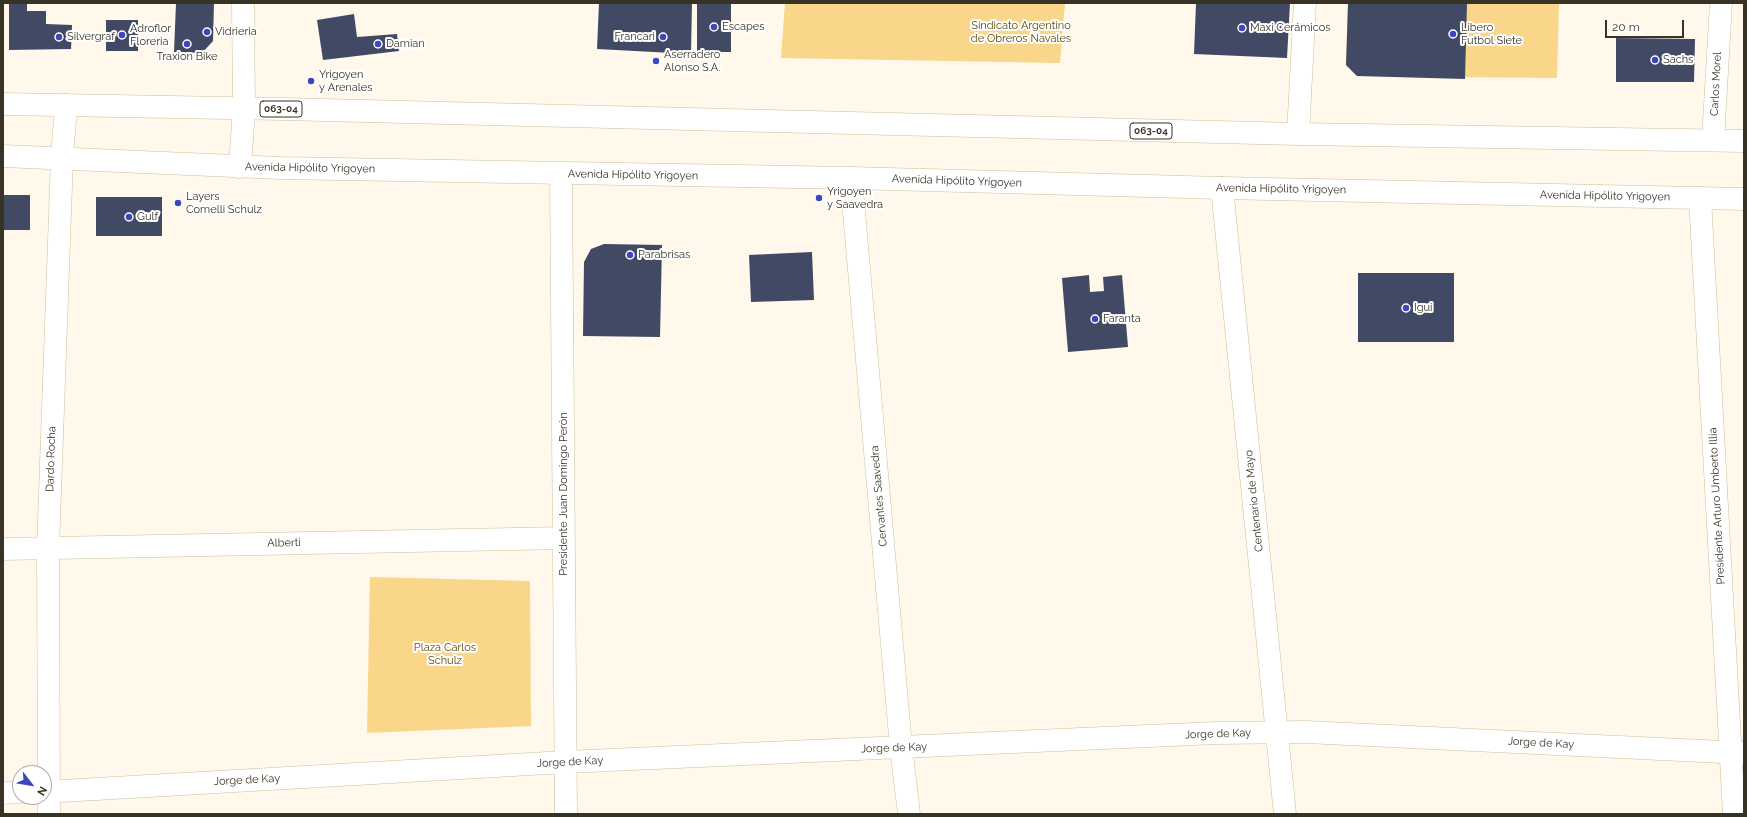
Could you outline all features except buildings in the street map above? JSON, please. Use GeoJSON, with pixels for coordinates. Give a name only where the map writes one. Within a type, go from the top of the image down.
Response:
{"type":"FeatureCollection","features":[{"type":"Feature","properties":{"kind":"street"},"geometry":{"type":"LineString","coordinates":[[240,167],[244,109],[243,3]]}},
{"type":"Feature","properties":{"kind":"street"},"geometry":{"type":"LineString","coordinates":[[1298,134],[1305,3]]}},
{"type":"Feature","properties":{"kind":"street","name":"Carlos Morel"},"geometry":{"type":"LineString","coordinates":[[1713,140],[1720,3]]}},
{"type":"Feature","properties":{"kind":"street","name":"063-04"},"geometry":{"type":"LineString","coordinates":[[3,104],[1298,134],[1713,140],[1744,142]]}},
{"type":"Feature","properties":{"kind":"street","name":"Dardo Rocha"},"geometry":{"type":"LineString","coordinates":[[46,765],[48,548],[62,158],[66,105]]}},
{"type":"Feature","properties":{"kind":"street","name":"Avenida Hipólito Yrigoyen"},"geometry":{"type":"LineString","coordinates":[[3,156],[240,167],[561,174],[851,178],[1222,188],[1744,199]]}},
{"type":"Feature","properties":{"kind":"street","name":"Presidente Juan Domingo Perón"},"geometry":{"type":"LineString","coordinates":[[561,174],[566,814]]}},
{"type":"Feature","properties":{"kind":"street","name":"Cervantes Saavedra"},"geometry":{"type":"LineString","coordinates":[[851,178],[909,814]]}},
{"type":"Feature","properties":{"kind":"street","name":"Centenario de Mayo"},"geometry":{"type":"LineString","coordinates":[[1222,188],[1284,814]]}},
{"type":"Feature","properties":{"kind":"street","name":"Presidente Arturo Umberto Illia"},"geometry":{"type":"LineString","coordinates":[[1700,198],[1738,753],[1734,814]]}},
{"type":"Feature","properties":{"kind":"street","name":"Alberti"},"geometry":{"type":"LineString","coordinates":[[3,549],[564,538]]}},
{"type":"Feature","properties":{"kind":"street","name":"Jorge de Kay"},"geometry":{"type":"LineString","coordinates":[[52,792],[565,762],[1277,732],[1314,732],[1738,753]]}},
{"type":"Feature","properties":{"kind":"green space","name":"Sindicato Argentino de Obreros Navales"},"geometry":{"type":"Polygon","coordinates":[[[785,3],[1065,3],[1060,63],[781,58],[785,3]]]}},
{"type":"Feature","properties":{"kind":"green space","name":"Libero Futbol Siete"},"geometry":{"type":"Polygon","coordinates":[[[1348,3],[1559,3],[1557,78],[1357,76],[1346,65],[1348,3]]]}},
{"type":"Feature","properties":{"kind":"green space","name":"Plaza Carlos Schulz"},"geometry":{"type":"Polygon","coordinates":[[[370,577],[530,581],[531,726],[367,733],[370,577]]]}},
{"type":"Feature","properties":{"kind":"place","name":"Escapes"},"geometry":{"type":"Point","coordinates":[714,27]}},
{"type":"Feature","properties":{"kind":"place","name":"Maxi Cerámicos"},"geometry":{"type":"Point","coordinates":[1242,28]}},
{"type":"Feature","properties":{"kind":"place","name":"Vidrieria"},"geometry":{"type":"Point","coordinates":[207,32]}},
{"type":"Feature","properties":{"kind":"place","name":"Libero Futbol Siete"},"geometry":{"type":"Point","coordinates":[1453,34]}},
{"type":"Feature","properties":{"kind":"place","name":"Adroflor Floreria"},"geometry":{"type":"Point","coordinates":[122,35]}},
{"type":"Feature","properties":{"kind":"place","name":"Silvergraf"},"geometry":{"type":"Point","coordinates":[59,37]}},
{"type":"Feature","properties":{"kind":"place","name":"Francari"},"geometry":{"type":"Point","coordinates":[663,37]}},
{"type":"Feature","properties":{"kind":"place","name":"Traxion Bike"},"geometry":{"type":"Point","coordinates":[187,44]}},
{"type":"Feature","properties":{"kind":"place","name":"Damian"},"geometry":{"type":"Point","coordinates":[378,44]}},
{"type":"Feature","properties":{"kind":"place","name":"Sachs"},"geometry":{"type":"Point","coordinates":[1655,60]}},
{"type":"Feature","properties":{"kind":"place","name":"Aserradero Alonso S.A."},"geometry":{"type":"Point","coordinates":[656,61]}},
{"type":"Feature","properties":{"kind":"place","name":"Yrigoyen y Arenales"},"geometry":{"type":"Point","coordinates":[311,81]}},
{"type":"Feature","properties":{"kind":"place","name":"Yrigoyen y Saavedra"},"geometry":{"type":"Point","coordinates":[819,198]}},
{"type":"Feature","properties":{"kind":"place","name":"Layers Comelli Schulz"},"geometry":{"type":"Point","coordinates":[178,203]}},
{"type":"Feature","properties":{"kind":"place","name":"Gulf"},"geometry":{"type":"Point","coordinates":[129,217]}},
{"type":"Feature","properties":{"kind":"place","name":"Parabrisas"},"geometry":{"type":"Point","coordinates":[630,255]}},
{"type":"Feature","properties":{"kind":"place","name":"Igui"},"geometry":{"type":"Point","coordinates":[1406,308]}},
{"type":"Feature","properties":{"kind":"place","name":"Faranta"},"geometry":{"type":"Point","coordinates":[1095,319]}}]}
